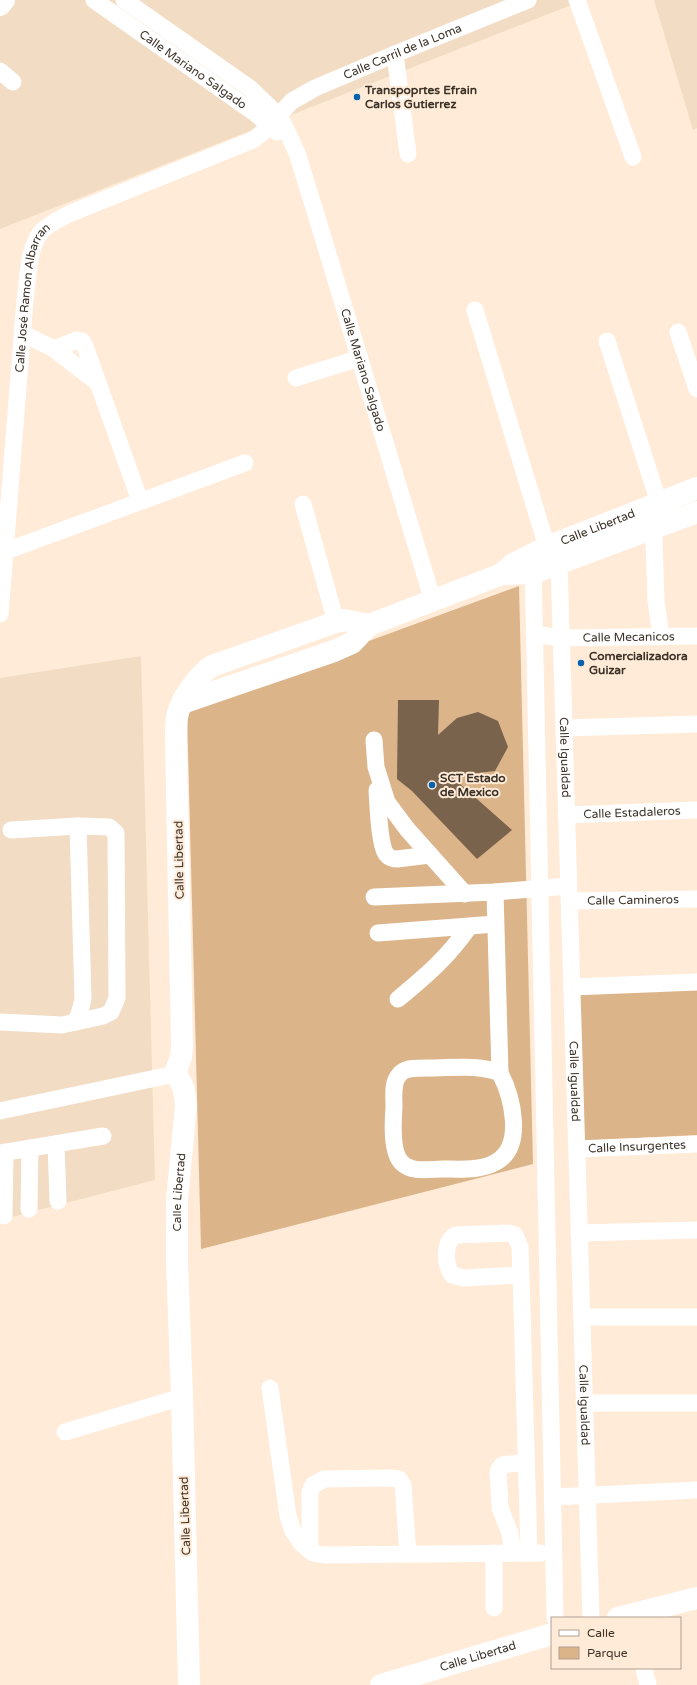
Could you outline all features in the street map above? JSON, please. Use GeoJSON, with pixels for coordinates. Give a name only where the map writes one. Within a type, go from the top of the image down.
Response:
{"type":"FeatureCollection","features":[{"type":"Feature","properties":{"kind":"main road"},"geometry":{"type":"LineString","coordinates":[[0,5],[4,0]]}},
{"type":"Feature","properties":{"kind":"main road","name":"Calle Libertad"},"geometry":{"type":"LineString","coordinates":[[543,559],[659,503],[697,488]]}},
{"type":"Feature","properties":{"kind":"main road","name":"Calle Libertad"},"geometry":{"type":"LineString","coordinates":[[182,703],[334,651],[352,643],[369,625],[502,574],[543,559],[650,528],[697,512]]}},
{"type":"Feature","properties":{"kind":"main road","name":"Calle Libertad"},"geometry":{"type":"LineString","coordinates":[[189,1685],[177,1262],[177,1216],[186,1106],[185,1092],[182,1082],[175,1074],[181,1057],[182,1046],[177,717],[182,703],[204,671],[212,666],[336,622],[344,620],[369,625]]}},
{"type":"Feature","properties":{"kind":"main road"},"geometry":{"type":"LineString","coordinates":[[626,1617],[697,1598]]}},
{"type":"Feature","properties":{"kind":"main road","name":"Calle Libertad"},"geometry":{"type":"LineString","coordinates":[[385,1684],[551,1634]]}},
{"type":"Feature","properties":{"kind":"street","name":"Calle Mariano Salgado"},"geometry":{"type":"LineString","coordinates":[[94,0],[255,114],[275,120]]}},
{"type":"Feature","properties":{"kind":"street","name":"Calle Mariano Salgado"},"geometry":{"type":"LineString","coordinates":[[124,0],[251,89],[291,141],[297,153],[360,358],[432,601]]}},
{"type":"Feature","properties":{"kind":"street","name":"Calle Carril de la Loma"},"geometry":{"type":"LineString","coordinates":[[275,120],[292,102],[315,88],[528,0]]}},
{"type":"Feature","properties":{"kind":"street"},"geometry":{"type":"LineString","coordinates":[[577,0],[633,156]]}},
{"type":"Feature","properties":{"kind":"street"},"geometry":{"type":"LineString","coordinates":[[395,54],[408,154]]}},
{"type":"Feature","properties":{"kind":"street","name":"Calle José Ramon Albarran"},"geometry":{"type":"LineString","coordinates":[[0,614],[26,300],[31,257],[37,237],[55,221],[71,213],[248,142],[259,136],[275,120]]}},
{"type":"Feature","properties":{"kind":"street"},"geometry":{"type":"LineString","coordinates":[[475,310],[543,559],[534,634],[555,1617]]}},
{"type":"Feature","properties":{"kind":"street"},"geometry":{"type":"LineString","coordinates":[[678,332],[697,389]]}},
{"type":"Feature","properties":{"kind":"street"},"geometry":{"type":"LineString","coordinates":[[24,334],[54,349],[98,383]]}},
{"type":"Feature","properties":{"kind":"street"},"geometry":{"type":"LineString","coordinates":[[54,349],[77,340],[82,341],[85,346],[140,501]]}},
{"type":"Feature","properties":{"kind":"street"},"geometry":{"type":"LineString","coordinates":[[607,341],[659,503]]}},
{"type":"Feature","properties":{"kind":"street"},"geometry":{"type":"LineString","coordinates":[[296,378],[360,358]]}},
{"type":"Feature","properties":{"kind":"street"},"geometry":{"type":"LineString","coordinates":[[6,551],[245,463]]}},
{"type":"Feature","properties":{"kind":"street"},"geometry":{"type":"LineString","coordinates":[[303,504],[336,622]]}},
{"type":"Feature","properties":{"kind":"street"},"geometry":{"type":"LineString","coordinates":[[650,528],[654,540],[656,601],[662,636]]}},
{"type":"Feature","properties":{"kind":"street","name":"Calle Igualdad"},"geometry":{"type":"LineString","coordinates":[[543,559],[561,638],[591,1617]]}},
{"type":"Feature","properties":{"kind":"street","name":"Calle Mecanicos"},"geometry":{"type":"LineString","coordinates":[[534,634],[561,638],[697,636]]}},
{"type":"Feature","properties":{"kind":"street"},"geometry":{"type":"LineString","coordinates":[[564,728],[697,724]]}},
{"type":"Feature","properties":{"kind":"street"},"geometry":{"type":"LineString","coordinates":[[374,740],[382,843],[386,855],[391,859],[430,855]]}},
{"type":"Feature","properties":{"kind":"street"},"geometry":{"type":"LineString","coordinates":[[376,767],[387,802],[407,829],[465,894]]}},
{"type":"Feature","properties":{"kind":"street","name":"Calle Estadaleros"},"geometry":{"type":"LineString","coordinates":[[566,815],[697,810]]}},
{"type":"Feature","properties":{"kind":"street"},"geometry":{"type":"LineString","coordinates":[[76,1022],[83,999],[78,826]]}},
{"type":"Feature","properties":{"kind":"street"},"geometry":{"type":"LineString","coordinates":[[0,1022],[62,1025],[103,1016],[111,1012],[117,998],[116,833],[109,827],[78,826],[11,830]]}},
{"type":"Feature","properties":{"kind":"street","name":"Calle Camineros"},"geometry":{"type":"LineString","coordinates":[[374,898],[465,894],[540,888],[569,894],[697,899]]}},
{"type":"Feature","properties":{"kind":"street"},"geometry":{"type":"LineString","coordinates":[[496,892],[495,924],[500,1073],[508,1095],[514,1131],[509,1150],[496,1162],[478,1168],[421,1169],[410,1168],[402,1163],[397,1157],[395,1148],[393,1118],[394,1081],[400,1074],[410,1069],[452,1068],[489,1069],[500,1073]]}},
{"type":"Feature","properties":{"kind":"street"},"geometry":{"type":"LineString","coordinates":[[378,933],[495,924]]}},
{"type":"Feature","properties":{"kind":"street"},"geometry":{"type":"LineString","coordinates":[[398,999],[442,961],[469,927]]}},
{"type":"Feature","properties":{"kind":"street"},"geometry":{"type":"LineString","coordinates":[[572,987],[697,982]]}},
{"type":"Feature","properties":{"kind":"street"},"geometry":{"type":"LineString","coordinates":[[0,1111],[175,1074]]}},
{"type":"Feature","properties":{"kind":"street"},"geometry":{"type":"LineString","coordinates":[[4,1216],[3,1153],[103,1136]]}},
{"type":"Feature","properties":{"kind":"street"},"geometry":{"type":"LineString","coordinates":[[56,1144],[58,1201]]}},
{"type":"Feature","properties":{"kind":"street","name":"Calle Insurgentes"},"geometry":{"type":"LineString","coordinates":[[577,1148],[697,1144]]}},
{"type":"Feature","properties":{"kind":"street"},"geometry":{"type":"LineString","coordinates":[[29,1209],[30,1148]]}},
{"type":"Feature","properties":{"kind":"street"},"geometry":{"type":"LineString","coordinates":[[579,1233],[697,1230]]}},
{"type":"Feature","properties":{"kind":"street"},"geometry":{"type":"LineString","coordinates":[[521,1275],[464,1278],[452,1275],[447,1267],[447,1245],[449,1240],[456,1235],[512,1234],[517,1239],[520,1247],[521,1275],[526,1462],[521,1553]]}},
{"type":"Feature","properties":{"kind":"street"},"geometry":{"type":"LineString","coordinates":[[582,1317],[697,1317]]}},
{"type":"Feature","properties":{"kind":"street"},"geometry":{"type":"LineString","coordinates":[[270,1388],[288,1516],[298,1539],[310,1551],[324,1555],[554,1553]]}},
{"type":"Feature","properties":{"kind":"street"},"geometry":{"type":"LineString","coordinates":[[65,1432],[182,1397]]}},
{"type":"Feature","properties":{"kind":"street"},"geometry":{"type":"LineString","coordinates":[[584,1403],[697,1403]]}},
{"type":"Feature","properties":{"kind":"street"},"geometry":{"type":"LineString","coordinates":[[521,1553],[510,1533],[500,1508],[498,1471],[502,1465],[526,1462]]}},
{"type":"Feature","properties":{"kind":"street"},"geometry":{"type":"LineString","coordinates":[[310,1551],[310,1492],[313,1485],[324,1479],[390,1478],[399,1479],[403,1485],[408,1554]]}},
{"type":"Feature","properties":{"kind":"street"},"geometry":{"type":"LineString","coordinates":[[553,1497],[697,1490]]}},
{"type":"Feature","properties":{"kind":"street"},"geometry":{"type":"LineString","coordinates":[[494,1553],[494,1608]]}},
{"type":"Feature","properties":{"kind":"street"},"geometry":{"type":"LineString","coordinates":[[644,1669],[648,1685]]}},
{"type":"Feature","properties":{"kind":"shaded area"},"geometry":{"type":"Polygon","coordinates":[[[11,0],[584,0],[0,229],[0,15],[11,0]]]}},
{"type":"Feature","properties":{"kind":"shaded area"},"geometry":{"type":"Polygon","coordinates":[[[654,0],[697,0],[697,128],[693,130],[654,0]]]}},
{"type":"Feature","properties":{"kind":"shaded area"},"geometry":{"type":"Polygon","coordinates":[[[141,656],[155,1180],[0,1220],[0,678],[141,656]]]}},
{"type":"Feature","properties":{"kind":"green space"},"geometry":{"type":"Polygon","coordinates":[[[519,586],[533,1164],[201,1249],[187,711],[347,649],[519,586]]]}},
{"type":"Feature","properties":{"kind":"green space"},"geometry":{"type":"Polygon","coordinates":[[[572,989],[697,989],[697,1135],[577,1141],[572,989]]]}},
{"type":"Feature","properties":{"kind":"building","name":"SCT Estado de Mexico"},"geometry":{"type":"Polygon","coordinates":[[[398,700],[439,700],[438,735],[457,718],[478,712],[498,721],[508,747],[495,771],[451,776],[512,830],[477,859],[412,791],[397,779],[398,700]]]}},
{"type":"Feature","properties":{"kind":"place","name":"Transpoprtes Efrain Carlos Gutierrez"},"geometry":{"type":"Point","coordinates":[357,97]}},
{"type":"Feature","properties":{"kind":"place","name":"Comercializadora Guizar"},"geometry":{"type":"Point","coordinates":[581,663]}},
{"type":"Feature","properties":{"kind":"place","name":"SCT Estado de Mexico"},"geometry":{"type":"Point","coordinates":[432,785]}}]}
